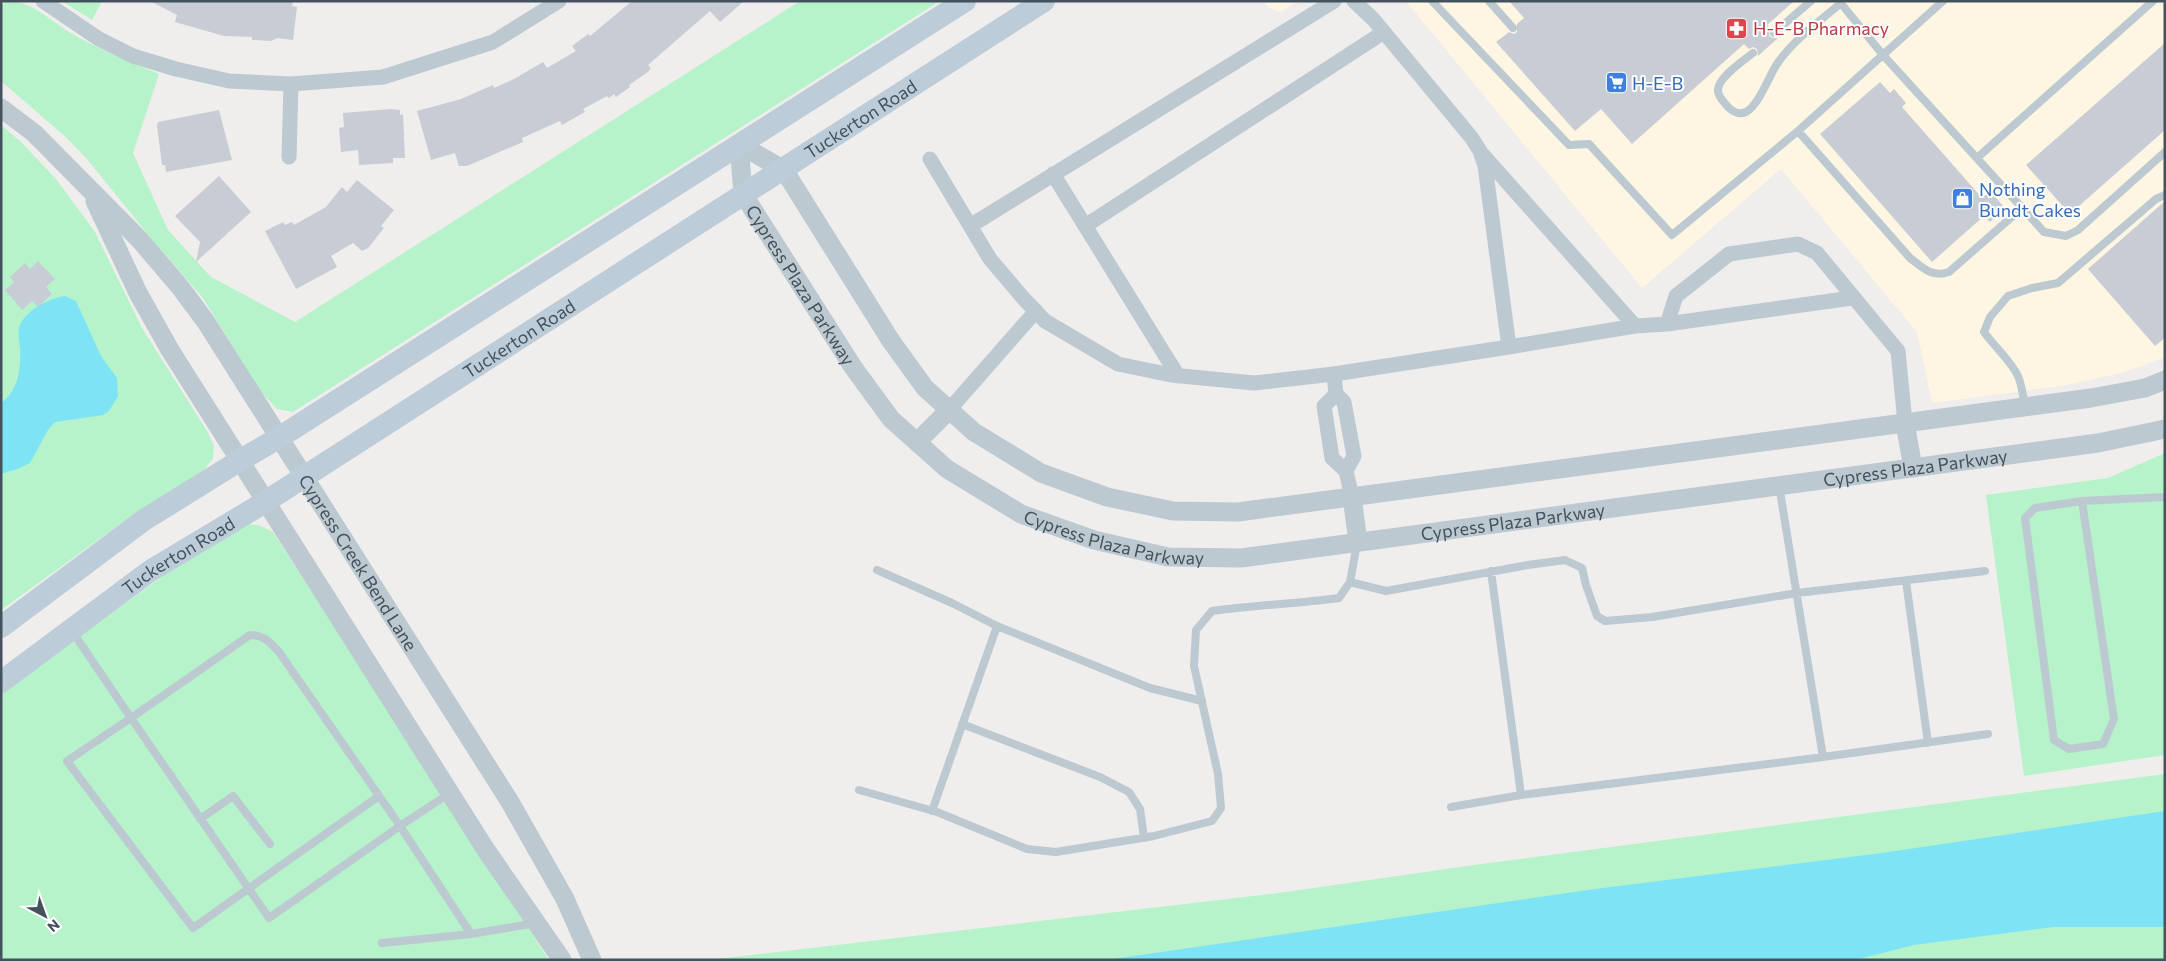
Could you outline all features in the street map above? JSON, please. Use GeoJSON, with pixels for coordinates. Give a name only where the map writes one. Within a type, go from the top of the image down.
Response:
{"type":"FeatureCollection","features":[{"type":"Feature","properties":{"kind":"main road"},"geometry":{"type":"LineString","coordinates":[[1,627],[144,520],[239,460],[280,437],[965,1]]}},
{"type":"Feature","properties":{"kind":"main road","name":"Tuckerton Road"},"geometry":{"type":"LineString","coordinates":[[1,682],[150,571],[264,502],[743,194],[784,170],[1044,1]]}},
{"type":"Feature","properties":{"kind":"street"},"geometry":{"type":"LineString","coordinates":[[43,1],[100,39],[133,56],[176,69],[229,81],[291,84],[383,77],[493,42],[559,1]]}},
{"type":"Feature","properties":{"kind":"street"},"geometry":{"type":"LineString","coordinates":[[970,226],[1334,1]]}},
{"type":"Feature","properties":{"kind":"street"},"geometry":{"type":"LineString","coordinates":[[1354,1],[1384,32],[1471,137],[1480,152],[1635,326]]}},
{"type":"Feature","properties":{"kind":"street"},"geometry":{"type":"LineString","coordinates":[[1085,226],[1384,32]]}},
{"type":"Feature","properties":{"kind":"street"},"geometry":{"type":"LineString","coordinates":[[289,157],[291,84]]}},
{"type":"Feature","properties":{"kind":"street","name":"Cypress Creek Bend Lane"},"geometry":{"type":"LineString","coordinates":[[1,108],[34,133],[140,239],[206,322],[510,802],[565,899],[592,960]]}},
{"type":"Feature","properties":{"kind":"street","name":"Cypress Plaza Parkway"},"geometry":{"type":"LineString","coordinates":[[739,144],[784,170],[891,341],[926,388],[974,432],[1041,472],[1107,497],[1173,511],[1238,512],[1352,497],[2025,407],[2144,388],[2165,380]]}},
{"type":"Feature","properties":{"kind":"street","name":"Cypress Plaza Parkway"},"geometry":{"type":"LineString","coordinates":[[739,144],[743,194],[853,366],[891,419],[947,469],[1021,514],[1094,540],[1168,556],[1241,558],[2098,443],[2165,428]]}},
{"type":"Feature","properties":{"kind":"street"},"geometry":{"type":"LineString","coordinates":[[1480,152],[1485,166],[1509,347]]}},
{"type":"Feature","properties":{"kind":"street"},"geometry":{"type":"LineString","coordinates":[[930,159],[990,259],[1045,320],[1118,364],[1178,376],[1254,384],[1334,374],[1635,326],[1667,324],[1852,298]]}},
{"type":"Feature","properties":{"kind":"street"},"geometry":{"type":"LineString","coordinates":[[1053,174],[1178,376]]}},
{"type":"Feature","properties":{"kind":"street","name":"Cypress Creek Bend Lane"},"geometry":{"type":"LineString","coordinates":[[90,191],[117,250],[161,334],[264,502],[450,793],[562,960]]}},
{"type":"Feature","properties":{"kind":"street"},"geometry":{"type":"LineString","coordinates":[[1667,324],[1676,296],[1729,254],[1798,244],[1817,253],[1852,298],[1898,351],[1905,423],[1913,468]]}},
{"type":"Feature","properties":{"kind":"street"},"geometry":{"type":"LineString","coordinates":[[917,442],[949,410],[1036,311]]}},
{"type":"Feature","properties":{"kind":"street"},"geometry":{"type":"LineString","coordinates":[[1334,374],[1336,394],[1344,402],[1354,456],[1346,471]]}},
{"type":"Feature","properties":{"kind":"street"},"geometry":{"type":"LineString","coordinates":[[1336,394],[1324,406],[1332,458],[1346,471],[1352,497],[1358,542]]}},
{"type":"Feature","properties":{"kind":"lane"},"geometry":{"type":"LineString","coordinates":[[1432,1],[1569,145],[1589,144],[1672,235],[1798,131],[1943,1]]}},
{"type":"Feature","properties":{"kind":"lane"},"geometry":{"type":"LineString","coordinates":[[1489,1],[1513,28]]}},
{"type":"Feature","properties":{"kind":"lane"},"geometry":{"type":"LineString","coordinates":[[1774,33],[1812,1]]}},
{"type":"Feature","properties":{"kind":"lane"},"geometry":{"type":"LineString","coordinates":[[1977,158],[2153,1]]}},
{"type":"Feature","properties":{"kind":"lane"},"geometry":{"type":"LineString","coordinates":[[1753,53],[1727,74],[1720,83],[1719,96],[1730,109],[1737,113],[1746,112],[1757,100],[1776,66],[1795,42],[1840,2],[1883,55],[2044,232],[2066,236],[2078,230],[2165,152]]}},
{"type":"Feature","properties":{"kind":"lane"},"geometry":{"type":"LineString","coordinates":[[1798,131],[1910,258],[1932,274],[1939,276],[1949,272],[2022,208]]}},
{"type":"Feature","properties":{"kind":"lane"},"geometry":{"type":"LineString","coordinates":[[2025,407],[2019,378],[2012,366],[1984,332],[1990,317],[2008,296],[2032,288],[2058,283],[2156,199],[2165,195]]}},
{"type":"Feature","properties":{"kind":"lane"},"geometry":{"type":"LineString","coordinates":[[1780,485],[1823,757]]}},
{"type":"Feature","properties":{"kind":"lane"},"geometry":{"type":"LineString","coordinates":[[2082,500],[2114,719],[2103,744],[2069,749],[2054,740],[2024,518],[2035,508],[2082,500],[2165,497]]}},
{"type":"Feature","properties":{"kind":"lane"},"geometry":{"type":"LineString","coordinates":[[859,790],[932,811],[1027,849],[1056,852],[1144,838],[1212,821],[1221,808],[1218,774],[1194,666],[1196,630],[1212,611],[1242,606],[1294,604],[1339,598],[1350,582],[1358,542]]}},
{"type":"Feature","properties":{"kind":"lane"},"geometry":{"type":"LineString","coordinates":[[1350,582],[1386,591],[1492,571],[1565,560],[1582,568],[1597,616],[1605,621],[1652,617],[1797,593],[1985,572]]}},
{"type":"Feature","properties":{"kind":"lane"},"geometry":{"type":"LineString","coordinates":[[876,570],[952,603],[997,626],[1150,688],[1202,701]]}},
{"type":"Feature","properties":{"kind":"lane"},"geometry":{"type":"LineString","coordinates":[[1492,571],[1521,795]]}},
{"type":"Feature","properties":{"kind":"lane"},"geometry":{"type":"LineString","coordinates":[[1906,580],[1928,743]]}},
{"type":"Feature","properties":{"kind":"lane"},"geometry":{"type":"LineString","coordinates":[[932,811],[997,626]]}},
{"type":"Feature","properties":{"kind":"lane"},"geometry":{"type":"LineString","coordinates":[[71,630],[269,918],[450,793]]}},
{"type":"Feature","properties":{"kind":"lane"},"geometry":{"type":"LineString","coordinates":[[379,796],[193,928],[67,761],[250,635],[258,635],[268,640],[279,652],[400,826],[471,934]]}},
{"type":"Feature","properties":{"kind":"lane"},"geometry":{"type":"LineString","coordinates":[[962,724],[1100,778],[1129,792],[1140,809],[1144,838]]}},
{"type":"Feature","properties":{"kind":"lane"},"geometry":{"type":"LineString","coordinates":[[1451,807],[1521,795],[1988,734]]}},
{"type":"Feature","properties":{"kind":"lane"},"geometry":{"type":"LineString","coordinates":[[200,819],[232,796],[270,844]]}},
{"type":"Feature","properties":{"kind":"lane"},"geometry":{"type":"LineString","coordinates":[[382,943],[471,934],[536,923]]}},
{"type":"Feature","properties":{"kind":"shaded area"},"geometry":{"type":"Polygon","coordinates":[[[1264,1],[1298,1],[1281,12],[1269,8],[1264,1]]]}},
{"type":"Feature","properties":{"kind":"shaded area"},"geometry":{"type":"Polygon","coordinates":[[[1406,1],[2165,1],[2165,357],[2122,373],[2061,386],[1932,403],[1917,332],[1781,169],[1642,288],[1406,1]]]}},
{"type":"Feature","properties":{"kind":"green space"},"geometry":{"type":"Polygon","coordinates":[[[6,1],[25,4],[34,8],[84,40],[159,74],[133,153],[168,230],[211,277],[295,322],[800,1],[940,1],[293,412],[277,409],[261,392],[203,298],[154,242],[87,159],[68,139],[1,81],[1,6],[6,1]]]}},
{"type":"Feature","properties":{"kind":"green space"},"geometry":{"type":"Polygon","coordinates":[[[62,1],[102,1],[92,20],[62,1]]]}},
{"type":"Feature","properties":{"kind":"green space"},"geometry":{"type":"Polygon","coordinates":[[[1,125],[20,141],[56,179],[95,232],[142,328],[207,431],[214,446],[213,458],[203,471],[123,522],[1,610],[1,125]]]}},
{"type":"Feature","properties":{"kind":"green space"},"geometry":{"type":"Polygon","coordinates":[[[2165,453],[2165,755],[2024,776],[1986,495],[2108,478],[2165,453]]]}},
{"type":"Feature","properties":{"kind":"green space"},"geometry":{"type":"Polygon","coordinates":[[[249,524],[261,526],[273,532],[549,960],[1,960],[1,693],[163,576],[239,528],[249,524]]]}},
{"type":"Feature","properties":{"kind":"green space"},"geometry":{"type":"Polygon","coordinates":[[[2165,774],[2165,960],[708,960],[1279,893],[1474,865],[2165,774]]]}},
{"type":"Feature","properties":{"kind":"water"},"geometry":{"type":"Polygon","coordinates":[[[65,296],[76,301],[101,356],[117,378],[118,396],[109,411],[103,415],[55,422],[48,430],[30,463],[1,474],[1,403],[12,392],[18,378],[20,355],[19,328],[26,316],[38,306],[52,299],[65,296]]]}},
{"type":"Feature","properties":{"kind":"water"},"geometry":{"type":"Polygon","coordinates":[[[2165,811],[2165,927],[2053,927],[1914,945],[1855,960],[1106,960],[1595,889],[1882,853],[2165,811]]]}},
{"type":"Feature","properties":{"kind":"building"},"geometry":{"type":"Polygon","coordinates":[[[150,1],[293,1],[292,6],[297,7],[293,40],[277,38],[271,41],[252,40],[252,37],[224,36],[175,22],[177,15],[150,1]]]}},
{"type":"Feature","properties":{"kind":"building"},"geometry":{"type":"Polygon","coordinates":[[[632,1],[744,1],[720,22],[710,11],[648,65],[651,68],[648,72],[629,85],[630,87],[616,97],[614,94],[609,98],[607,96],[583,109],[585,112],[562,125],[560,121],[522,138],[523,142],[467,166],[459,166],[455,153],[431,160],[417,111],[461,99],[493,85],[494,88],[543,62],[547,68],[576,51],[572,46],[588,34],[590,36],[632,1]]]}},
{"type":"Feature","properties":{"kind":"building","name":"H-E-B"},"geometry":{"type":"Polygon","coordinates":[[[1509,1],[1794,1],[1767,25],[1770,29],[1769,36],[1778,38],[1758,56],[1757,49],[1753,47],[1749,49],[1744,44],[1632,144],[1601,109],[1575,131],[1496,42],[1509,32],[1514,34],[1517,32],[1517,24],[1524,18],[1509,1]]]}},
{"type":"Feature","properties":{"kind":"building"},"geometry":{"type":"Polygon","coordinates":[[[2165,43],[2165,130],[2070,214],[2026,165],[2165,43]]]}},
{"type":"Feature","properties":{"kind":"building"},"geometry":{"type":"Polygon","coordinates":[[[1880,82],[1890,93],[1894,89],[1906,103],[1902,107],[1982,198],[1990,191],[2005,208],[1990,222],[1984,216],[1932,262],[1820,134],[1880,82]]]}},
{"type":"Feature","properties":{"kind":"building"},"geometry":{"type":"Polygon","coordinates":[[[219,110],[232,160],[166,172],[165,165],[162,165],[158,122],[219,110]]]}},
{"type":"Feature","properties":{"kind":"building"},"geometry":{"type":"Polygon","coordinates":[[[400,110],[400,115],[403,114],[405,158],[393,158],[393,163],[359,165],[358,150],[341,152],[339,128],[344,127],[343,113],[400,110]]]}},
{"type":"Feature","properties":{"kind":"building"},"geometry":{"type":"Polygon","coordinates":[[[219,176],[251,212],[196,262],[200,242],[175,216],[219,176]]]}},
{"type":"Feature","properties":{"kind":"building"},"geometry":{"type":"Polygon","coordinates":[[[357,180],[394,210],[381,226],[384,228],[368,248],[362,251],[353,243],[331,256],[337,267],[296,289],[265,231],[283,222],[285,225],[292,222],[294,225],[326,207],[342,187],[347,192],[357,180]]]}},
{"type":"Feature","properties":{"kind":"building"},"geometry":{"type":"Polygon","coordinates":[[[2165,201],[2165,338],[2155,346],[2088,269],[2165,201]]]}},
{"type":"Feature","properties":{"kind":"building"},"geometry":{"type":"Polygon","coordinates":[[[38,261],[55,279],[46,287],[52,294],[38,307],[32,301],[22,310],[5,290],[14,282],[10,277],[25,263],[30,269],[38,261]]]}},
{"type":"Feature","properties":{"kind":"place","name":"H-E-B Pharmacy"},"geometry":{"type":"Point","coordinates":[1737,28]}},
{"type":"Feature","properties":{"kind":"place","name":"H-E-B"},"geometry":{"type":"Point","coordinates":[1616,83]}},
{"type":"Feature","properties":{"kind":"place","name":"Nothing Bundt Cakes"},"geometry":{"type":"Point","coordinates":[1963,199]}}]}
